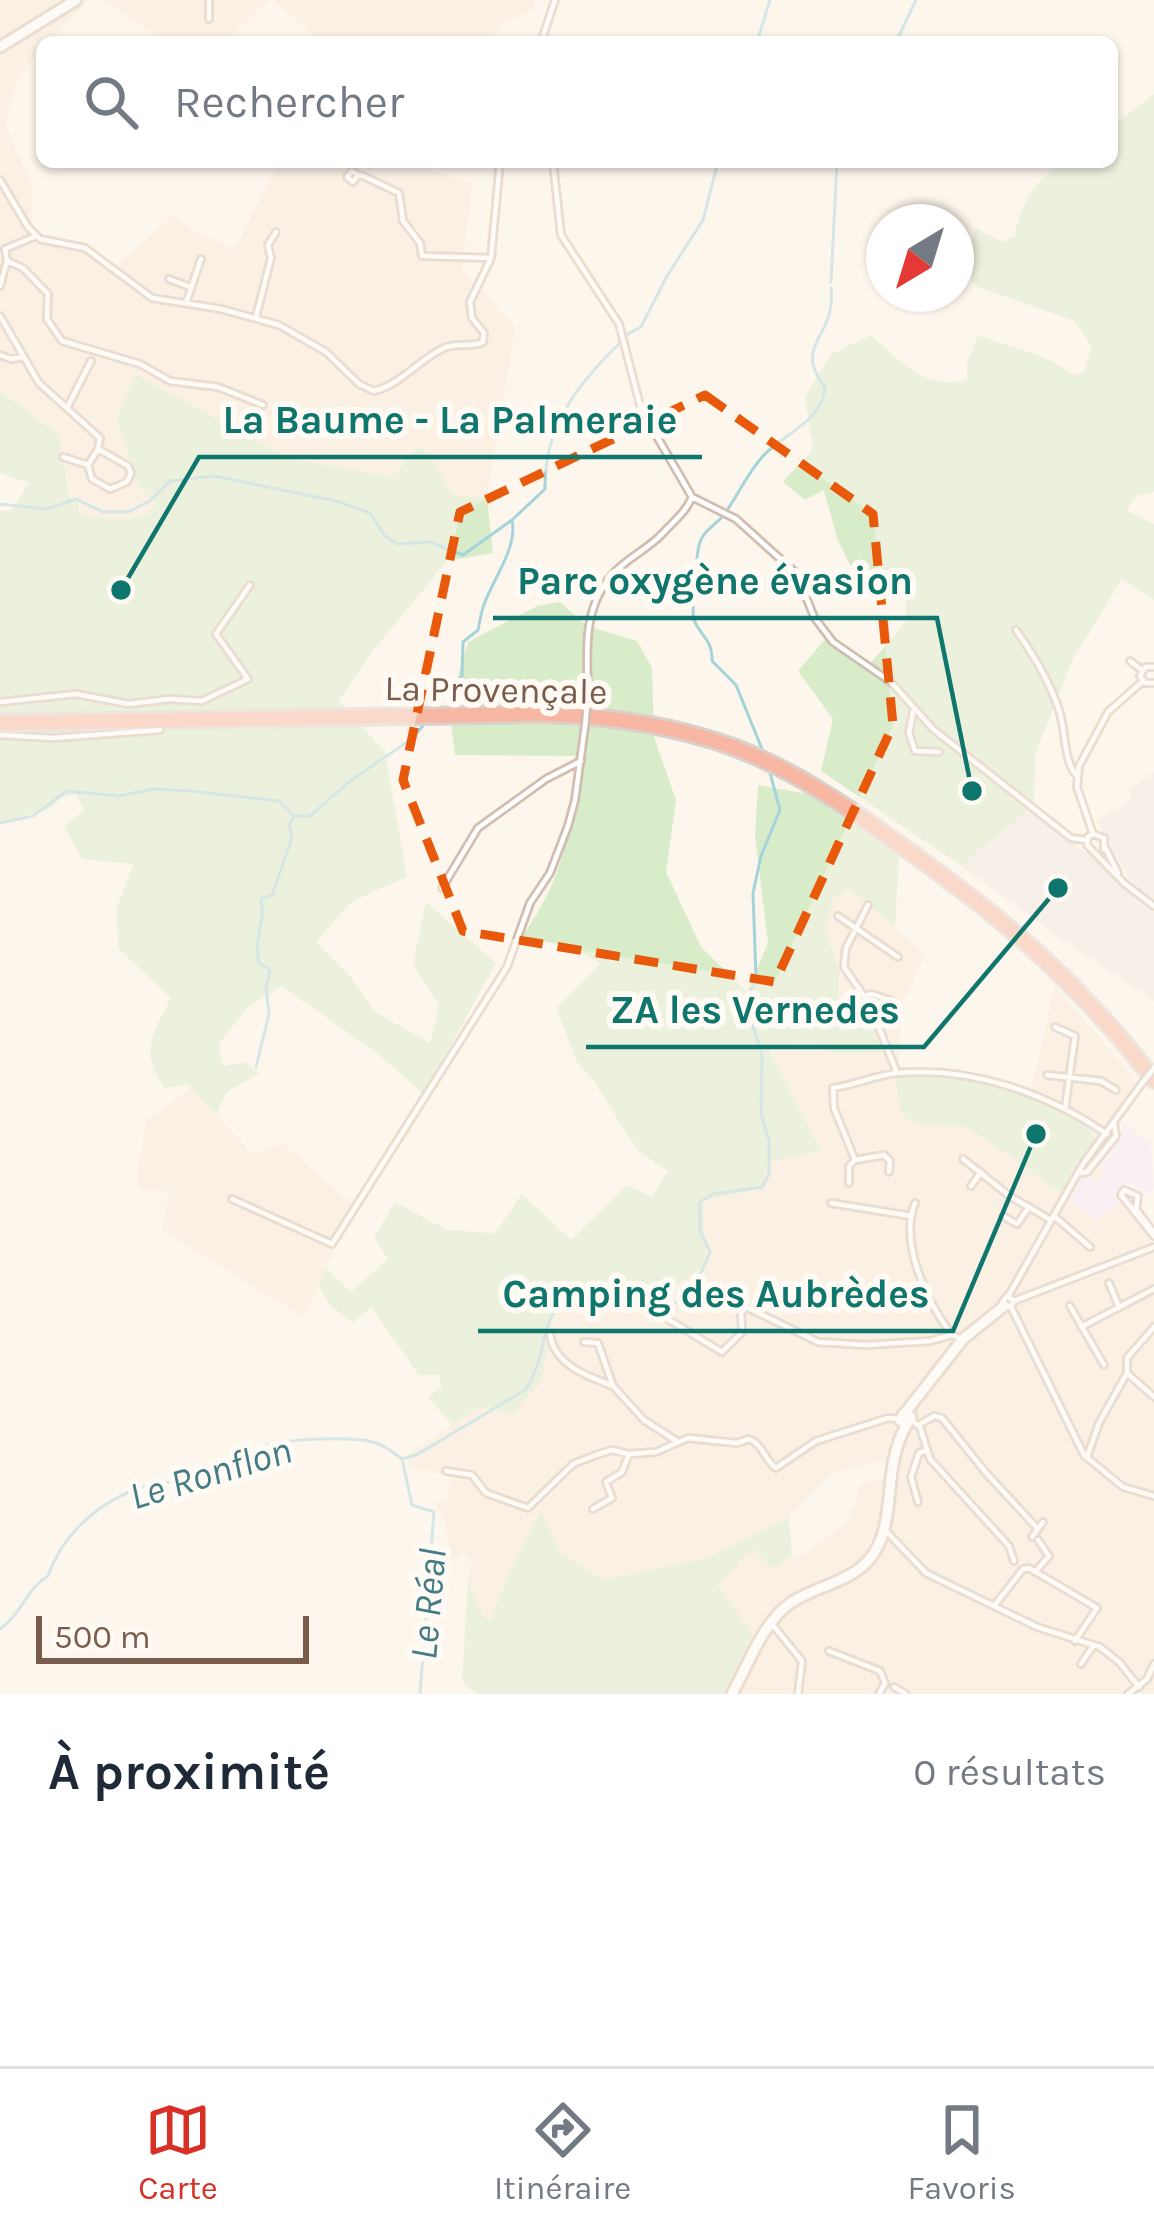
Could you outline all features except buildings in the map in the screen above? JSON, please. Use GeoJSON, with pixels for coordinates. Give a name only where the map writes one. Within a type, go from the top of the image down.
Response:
{"type":"FeatureCollection","features":[{"type":"Feature","properties":{"kind":"highway","name":"La Provençale"},"geometry":{"type":"LineString","coordinates":[[0,719],[545,705],[652,716],[753,751],[849,798],[997,903],[1069,969],[1154,1067]]}},
{"type":"Feature","properties":{"kind":"highway","name":"La Provençale"},"geometry":{"type":"LineString","coordinates":[[775,761],[860,816],[1013,928],[1084,997],[1147,1083]]}},
{"type":"Feature","properties":{"kind":"street"},"geometry":{"type":"LineString","coordinates":[[0,47],[76,0]]}},
{"type":"Feature","properties":{"kind":"street"},"geometry":{"type":"LineString","coordinates":[[209,0],[209,19]]}},
{"type":"Feature","properties":{"kind":"street"},"geometry":{"type":"LineString","coordinates":[[543,36],[555,0]]}},
{"type":"Feature","properties":{"kind":"street"},"geometry":{"type":"LineString","coordinates":[[0,181],[36,236],[53,244],[85,248],[142,293],[256,317],[309,341],[359,384],[379,391],[439,350],[481,345],[484,333],[472,318],[470,302],[491,258],[499,168]]}},
{"type":"Feature","properties":{"kind":"street"},"geometry":{"type":"LineString","coordinates":[[554,168],[561,235],[619,324],[641,410],[692,497],[723,513],[797,574],[814,617],[833,642],[891,682],[914,710],[1071,838],[1086,840],[1120,879],[1154,906]]}},
{"type":"Feature","properties":{"kind":"street"},"geometry":{"type":"LineString","coordinates":[[358,175],[399,193],[403,221],[420,243],[421,256],[491,258]]}},
{"type":"Feature","properties":{"kind":"street"},"geometry":{"type":"LineString","coordinates":[[256,317],[271,258],[268,245],[276,232]]}},
{"type":"Feature","properties":{"kind":"street"},"geometry":{"type":"LineString","coordinates":[[0,286],[8,262],[3,248],[36,236]]}},
{"type":"Feature","properties":{"kind":"street"},"geometry":{"type":"LineString","coordinates":[[186,304],[201,259]]}},
{"type":"Feature","properties":{"kind":"street"},"geometry":{"type":"LineString","coordinates":[[8,262],[23,268],[48,295],[47,319],[62,341],[140,364],[170,381],[218,387],[263,405]]}},
{"type":"Feature","properties":{"kind":"street"},"geometry":{"type":"LineString","coordinates":[[169,279],[190,286]]}},
{"type":"Feature","properties":{"kind":"street"},"geometry":{"type":"LineString","coordinates":[[0,316],[38,382],[100,438],[88,465],[92,478],[110,489],[127,482],[128,466],[98,449]]}},
{"type":"Feature","properties":{"kind":"street"},"geometry":{"type":"LineString","coordinates":[[0,355],[23,357]]}},
{"type":"Feature","properties":{"kind":"street"},"geometry":{"type":"LineString","coordinates":[[67,408],[91,362]]}},
{"type":"Feature","properties":{"kind":"street"},"geometry":{"type":"LineString","coordinates":[[63,457],[88,465]]}},
{"type":"Feature","properties":{"kind":"street"},"geometry":{"type":"LineString","coordinates":[[232,1199],[332,1244],[507,967],[530,903],[550,873],[568,826],[581,761],[590,615],[606,583],[682,514],[692,497]]}},
{"type":"Feature","properties":{"kind":"street"},"geometry":{"type":"LineString","coordinates":[[0,702],[76,694],[129,704],[214,699],[248,680],[216,634],[250,585]]}},
{"type":"Feature","properties":{"kind":"street"},"geometry":{"type":"LineString","coordinates":[[1016,630],[1052,689],[1071,771],[1077,776]]}},
{"type":"Feature","properties":{"kind":"street"},"geometry":{"type":"LineString","coordinates":[[1130,661],[1142,670],[1143,681]]}},
{"type":"Feature","properties":{"kind":"street"},"geometry":{"type":"LineString","coordinates":[[1142,670],[1154,667]]}},
{"type":"Feature","properties":{"kind":"street"},"geometry":{"type":"LineString","coordinates":[[1120,879],[1104,838],[1093,834],[1079,797],[1077,776],[1100,724],[1143,681]]}},
{"type":"Feature","properties":{"kind":"street"},"geometry":{"type":"LineString","coordinates":[[1143,681],[1154,683]]}},
{"type":"Feature","properties":{"kind":"street"},"geometry":{"type":"LineString","coordinates":[[914,710],[909,733],[915,751],[939,752]]}},
{"type":"Feature","properties":{"kind":"street"},"geometry":{"type":"LineString","coordinates":[[0,735],[53,738],[160,730]]}},
{"type":"Feature","properties":{"kind":"street"},"geometry":{"type":"LineString","coordinates":[[442,888],[478,828],[546,779],[581,761]]}},
{"type":"Feature","properties":{"kind":"street"},"geometry":{"type":"LineString","coordinates":[[1086,840],[1093,834]]}},
{"type":"Feature","properties":{"kind":"street"},"geometry":{"type":"LineString","coordinates":[[1095,849],[1105,847]]}},
{"type":"Feature","properties":{"kind":"street"},"geometry":{"type":"LineString","coordinates":[[868,905],[846,948],[844,967],[865,996],[897,1073]]}},
{"type":"Feature","properties":{"kind":"street"},"geometry":{"type":"LineString","coordinates":[[838,916],[898,957]]}},
{"type":"Feature","properties":{"kind":"street"},"geometry":{"type":"LineString","coordinates":[[865,996],[894,1002]]}},
{"type":"Feature","properties":{"kind":"street"},"geometry":{"type":"LineString","coordinates":[[1055,1027],[1075,1036],[1065,1109]]}},
{"type":"Feature","properties":{"kind":"street"},"geometry":{"type":"LineString","coordinates":[[1010,1302],[1078,1173],[1147,1083],[1154,1067]]}},
{"type":"Feature","properties":{"kind":"street"},"geometry":{"type":"LineString","coordinates":[[1088,1079],[1091,1068]]}},
{"type":"Feature","properties":{"kind":"street"},"geometry":{"type":"LineString","coordinates":[[855,1160],[834,1108],[833,1088],[897,1073],[951,1073],[998,1082],[1065,1109],[1107,1134]]}},
{"type":"Feature","properties":{"kind":"street"},"geometry":{"type":"LineString","coordinates":[[1047,1075],[1101,1081],[1116,1090]]}},
{"type":"Feature","properties":{"kind":"street"},"geometry":{"type":"LineString","coordinates":[[1090,1122],[1093,1112]]}},
{"type":"Feature","properties":{"kind":"street"},"geometry":{"type":"LineString","coordinates":[[1078,1173],[1087,1172],[1116,1136],[1114,1123]]}},
{"type":"Feature","properties":{"kind":"street"},"geometry":{"type":"LineString","coordinates":[[849,1183],[849,1166],[855,1160],[884,1155],[890,1161],[889,1172]]}},
{"type":"Feature","properties":{"kind":"street"},"geometry":{"type":"LineString","coordinates":[[963,1159],[1090,1246]]}},
{"type":"Feature","properties":{"kind":"street"},"geometry":{"type":"LineString","coordinates":[[971,1186],[981,1172]]}},
{"type":"Feature","properties":{"kind":"street"},"geometry":{"type":"LineString","coordinates":[[1124,1190],[1138,1196],[1136,1209],[1154,1234],[1128,1206],[1121,1195],[1124,1190]]}},
{"type":"Feature","properties":{"kind":"street"},"geometry":{"type":"LineString","coordinates":[[831,1203],[910,1216]]}},
{"type":"Feature","properties":{"kind":"street"},"geometry":{"type":"LineString","coordinates":[[915,1203],[910,1216],[918,1268],[957,1337]]}},
{"type":"Feature","properties":{"kind":"street"},"geometry":{"type":"LineString","coordinates":[[1004,1216],[1017,1225],[1029,1207]]}},
{"type":"Feature","properties":{"kind":"street"},"geometry":{"type":"LineString","coordinates":[[669,1320],[719,1352],[742,1331],[741,1313],[746,1307],[818,1342],[865,1345],[957,1337],[1010,1302],[1152,1249]]}},
{"type":"Feature","properties":{"kind":"street"},"geometry":{"type":"LineString","coordinates":[[1109,1282],[1119,1306]]}},
{"type":"Feature","properties":{"kind":"street"},"geometry":{"type":"LineString","coordinates":[[1081,1327],[1154,1289]]}},
{"type":"Feature","properties":{"kind":"street"},"geometry":{"type":"LineString","coordinates":[[1010,1302],[1087,1458],[1126,1488],[1154,1496]]}},
{"type":"Feature","properties":{"kind":"street"},"geometry":{"type":"LineString","coordinates":[[1070,1306],[1104,1365]]}},
{"type":"Feature","properties":{"kind":"street"},"geometry":{"type":"LineString","coordinates":[[1087,1458],[1099,1423],[1127,1373],[1127,1358],[1154,1327]]}},
{"type":"Feature","properties":{"kind":"street"},"geometry":{"type":"LineString","coordinates":[[550,1334],[551,1344],[568,1364],[614,1386],[644,1420],[678,1442]]}},
{"type":"Feature","properties":{"kind":"street"},"geometry":{"type":"LineString","coordinates":[[732,1694],[772,1624],[792,1602],[860,1569],[874,1553],[885,1530],[888,1479],[900,1436],[957,1337]]}},
{"type":"Feature","properties":{"kind":"street"},"geometry":{"type":"LineString","coordinates":[[584,1342],[593,1340],[601,1346],[614,1386]]}},
{"type":"Feature","properties":{"kind":"street"},"geometry":{"type":"LineString","coordinates":[[1127,1373],[1154,1397]]}},
{"type":"Feature","properties":{"kind":"street"},"geometry":{"type":"LineString","coordinates":[[446,1471],[472,1475],[486,1493],[528,1508],[573,1464],[612,1450],[656,1452],[688,1438],[753,1440],[776,1468],[816,1441],[888,1418],[934,1415],[942,1418],[987,1474],[1041,1525],[1035,1538],[1048,1556],[1035,1572]]}},
{"type":"Feature","properties":{"kind":"street"},"geometry":{"type":"LineString","coordinates":[[908,1418],[930,1459],[1009,1546],[1014,1561]]}},
{"type":"Feature","properties":{"kind":"street"},"geometry":{"type":"LineString","coordinates":[[918,1502],[911,1477],[920,1453],[927,1450]]}},
{"type":"Feature","properties":{"kind":"street"},"geometry":{"type":"LineString","coordinates":[[593,1509],[612,1498],[606,1482],[622,1472],[629,1454]]}},
{"type":"Feature","properties":{"kind":"street"},"geometry":{"type":"LineString","coordinates":[[885,1530],[922,1571],[1093,1646],[1119,1662],[1139,1687]]}},
{"type":"Feature","properties":{"kind":"street"},"geometry":{"type":"LineString","coordinates":[[994,1606],[1023,1569],[1035,1572],[1095,1606],[1096,1612],[1076,1641]]}},
{"type":"Feature","properties":{"kind":"street"},"geometry":{"type":"LineString","coordinates":[[772,1624],[802,1661],[798,1694]]}},
{"type":"Feature","properties":{"kind":"street"},"geometry":{"type":"LineString","coordinates":[[1082,1664],[1093,1646]]}},
{"type":"Feature","properties":{"kind":"street"},"geometry":{"type":"LineString","coordinates":[[829,1651],[880,1671],[885,1683],[879,1694]]}},
{"type":"Feature","properties":{"kind":"street"},"geometry":{"type":"LineString","coordinates":[[1128,1694],[1139,1687],[1154,1664]]}},
{"type":"Feature","properties":{"kind":"street"},"geometry":{"type":"LineString","coordinates":[[894,1687],[906,1694]]}},
{"type":"Feature","properties":{"kind":"highlighted area"},"geometry":{"type":"Polygon","coordinates":[[[705,395],[873,514],[893,725],[775,982],[463,931],[403,780],[460,512],[705,395]]]}},
{"type":"Feature","properties":{"kind":"shaded area"},"geometry":{"type":"Polygon","coordinates":[[[0,0],[88,0],[55,36],[36,36],[36,56],[20,74],[5,123],[32,186],[31,242],[85,245],[116,266],[173,215],[194,232],[235,249],[276,168],[425,168],[472,184],[462,270],[515,327],[487,497],[452,495],[433,460],[392,477],[289,458],[135,375],[117,419],[326,559],[313,589],[250,607],[97,618],[59,436],[0,391],[0,0]]]}},
{"type":"Feature","properties":{"kind":"shaded area"},"geometry":{"type":"Polygon","coordinates":[[[101,0],[269,0],[230,36],[159,36],[101,0]]]}},
{"type":"Feature","properties":{"kind":"shaded area"},"geometry":{"type":"Polygon","coordinates":[[[273,0],[535,0],[534,9],[501,24],[493,36],[315,36],[273,0]]]}},
{"type":"Feature","properties":{"kind":"shaded area"},"geometry":{"type":"Polygon","coordinates":[[[1154,772],[1154,903],[1133,886],[1097,821],[1132,799],[1128,789],[1154,772]]]}},
{"type":"Feature","properties":{"kind":"shaded area"},"geometry":{"type":"Polygon","coordinates":[[[1031,808],[1154,909],[1154,1001],[962,867],[1031,808]]]}},
{"type":"Feature","properties":{"kind":"shaded area"},"geometry":{"type":"Polygon","coordinates":[[[849,887],[925,954],[902,1004],[898,1075],[947,1076],[1031,1091],[1055,986],[1136,1081],[1107,1128],[1132,1210],[1154,1247],[1154,1694],[723,1694],[718,1585],[753,1549],[773,1568],[792,1556],[798,1558],[849,1522],[860,1485],[882,1478],[887,1460],[834,1472],[789,1517],[711,1557],[603,1580],[561,1554],[540,1512],[491,1620],[483,1618],[468,1578],[472,1561],[462,1552],[452,1561],[445,1521],[435,1502],[446,1500],[453,1476],[409,1468],[405,1456],[479,1408],[513,1412],[543,1378],[553,1302],[589,1289],[703,1201],[759,1189],[767,1048],[810,1043],[836,1054],[839,973],[826,929],[833,899],[849,887]]]}},
{"type":"Feature","properties":{"kind":"shaded area"},"geometry":{"type":"Polygon","coordinates":[[[192,1088],[253,1155],[284,1144],[355,1207],[303,1317],[163,1230],[169,1192],[139,1189],[147,1120],[192,1088]]]}},
{"type":"Feature","properties":{"kind":"shaded area"},"geometry":{"type":"Polygon","coordinates":[[[1123,1123],[1151,1142],[1154,1190],[1146,1195],[1130,1182],[1123,1183],[1115,1194],[1120,1204],[1096,1220],[1070,1199],[1080,1178],[1098,1182],[1107,1171],[1096,1163],[1120,1136],[1123,1123]]]}},
{"type":"Feature","properties":{"kind":"green space"},"geometry":{"type":"Polygon","coordinates":[[[1154,94],[1154,492],[1138,495],[1126,510],[1154,524],[1154,600],[1122,579],[1073,659],[1035,755],[1034,805],[962,866],[821,771],[833,719],[798,671],[827,637],[868,666],[906,622],[906,582],[862,590],[837,538],[824,490],[805,500],[783,482],[813,449],[805,397],[831,354],[871,335],[914,371],[939,381],[967,380],[967,363],[978,335],[1041,357],[1073,375],[1084,372],[1092,347],[1075,321],[977,287],[974,234],[976,228],[1002,242],[1015,236],[1026,202],[1057,168],[1118,168],[1118,122],[1154,94]]]}},
{"type":"Feature","properties":{"kind":"green space"},"geometry":{"type":"Polygon","coordinates":[[[135,374],[289,458],[392,477],[419,445],[452,495],[487,497],[493,553],[447,561],[371,653],[339,701],[385,752],[407,877],[352,901],[316,942],[349,975],[375,1012],[430,1043],[439,1005],[413,965],[426,902],[496,963],[424,1094],[378,1054],[282,986],[247,1008],[219,1044],[223,1066],[244,1062],[260,1073],[227,1092],[216,1114],[188,1084],[165,1088],[150,1053],[171,998],[118,948],[117,907],[133,864],[82,859],[64,826],[84,810],[76,795],[63,796],[50,809],[0,822],[0,511],[12,510],[29,483],[0,473],[0,391],[59,435],[71,502],[78,501],[79,515],[123,520],[147,515],[156,504],[137,484],[117,419],[135,374]]]}},
{"type":"Feature","properties":{"kind":"green space"},"geometry":{"type":"Polygon","coordinates":[[[560,602],[587,626],[637,641],[652,668],[654,737],[676,800],[666,872],[701,947],[747,992],[768,943],[755,836],[758,785],[809,794],[899,856],[895,928],[849,888],[833,899],[826,929],[839,973],[837,1021],[871,1025],[884,1052],[836,1054],[810,1043],[768,1048],[821,1151],[769,1162],[760,1189],[703,1201],[706,1266],[646,1301],[589,1289],[553,1302],[543,1379],[513,1413],[479,1408],[452,1425],[428,1397],[442,1387],[438,1375],[419,1375],[371,1307],[353,1323],[330,1305],[318,1285],[326,1268],[351,1292],[388,1259],[374,1238],[395,1202],[447,1230],[495,1233],[522,1194],[571,1240],[627,1185],[652,1197],[668,1171],[637,1150],[577,1062],[556,1008],[600,964],[572,946],[521,938],[557,873],[571,807],[575,756],[455,755],[449,707],[468,642],[537,606],[560,602]]]}},
{"type":"Feature","properties":{"kind":"green space"},"geometry":{"type":"Polygon","coordinates":[[[927,1076],[996,1086],[1048,1101],[1087,1126],[1095,1142],[1062,1193],[968,1127],[908,1120],[901,1113],[895,1077],[927,1076]]]}},
{"type":"Feature","properties":{"kind":"green space"},"geometry":{"type":"Polygon","coordinates":[[[541,1511],[561,1554],[603,1580],[711,1557],[789,1517],[792,1556],[773,1569],[752,1549],[718,1585],[758,1642],[723,1694],[477,1694],[462,1681],[468,1578],[483,1617],[491,1620],[541,1511]]]}},
{"type":"Feature","properties":{"kind":"waterway"},"geometry":{"type":"LineString","coordinates":[[759,36],[770,0]]}},
{"type":"Feature","properties":{"kind":"waterway"},"geometry":{"type":"LineString","coordinates":[[899,36],[916,0]]}},
{"type":"Feature","properties":{"kind":"waterway"},"geometry":{"type":"LineString","coordinates":[[626,335],[641,327],[703,220],[716,168]]}},
{"type":"Feature","properties":{"kind":"waterway"},"geometry":{"type":"LineString","coordinates":[[831,282],[837,168]]}},
{"type":"Feature","properties":{"kind":"waterway"},"geometry":{"type":"LineString","coordinates":[[764,754],[736,685],[712,661],[709,643],[694,620],[698,551],[703,536],[722,517],[759,461],[818,409],[825,387],[812,360],[828,319],[831,288]]}},
{"type":"Feature","properties":{"kind":"waterway"},"geometry":{"type":"LineString","coordinates":[[0,504],[47,509],[76,499],[103,512],[128,512],[150,501],[170,481],[214,476],[336,501],[370,513],[385,536],[397,544],[430,542],[463,555],[545,489],[551,445],[567,406],[623,340]]}},
{"type":"Feature","properties":{"kind":"waterway"},"geometry":{"type":"LineString","coordinates":[[452,691],[462,676],[463,642],[478,630],[508,551],[512,520]]}},
{"type":"Feature","properties":{"kind":"waterway"},"geometry":{"type":"LineString","coordinates":[[295,816],[310,816],[350,781],[413,738],[425,723]]}},
{"type":"Feature","properties":{"kind":"waterway"},"geometry":{"type":"LineString","coordinates":[[402,1459],[525,1390],[552,1317],[572,1294],[591,1285],[646,1311],[672,1305],[696,1280],[710,1252],[700,1231],[700,1202],[713,1194],[762,1187],[769,1174],[769,1141],[761,1114],[762,1055],[746,1003],[756,978],[753,893],[761,856],[780,810],[769,769]]}},
{"type":"Feature","properties":{"kind":"waterway"},"geometry":{"type":"LineString","coordinates":[[0,823],[33,816],[67,791],[119,796],[155,789],[190,791],[279,801],[294,816]]}},
{"type":"Feature","properties":{"kind":"waterway"},"geometry":{"type":"LineString","coordinates":[[256,1067],[269,1014],[270,970],[259,963],[258,954],[261,899],[272,895],[292,838],[289,825],[293,818]]}},
{"type":"Feature","properties":{"kind":"waterway","name":"Le Ronflon"},"geometry":{"type":"LineString","coordinates":[[0,1629],[48,1576],[76,1529],[121,1496],[156,1484],[211,1479],[258,1449],[280,1443],[368,1441],[401,1458]]}},
{"type":"Feature","properties":{"kind":"waterway","name":"Le Réal"},"geometry":{"type":"LineString","coordinates":[[402,1459],[412,1505],[434,1512],[420,1694]]}},
{"type":"Feature","properties":{"kind":"place","name":"La Baume - La Palmeraie"},"geometry":{"type":"Point","coordinates":[121,590]}},
{"type":"Feature","properties":{"kind":"place","name":"Parc oxygène évasion"},"geometry":{"type":"Point","coordinates":[972,791]}},
{"type":"Feature","properties":{"kind":"place","name":"ZA les Vernedes"},"geometry":{"type":"Point","coordinates":[1058,888]}},
{"type":"Feature","properties":{"kind":"place","name":"Camping des Aubrèdes"},"geometry":{"type":"Point","coordinates":[1036,1134]}}]}
